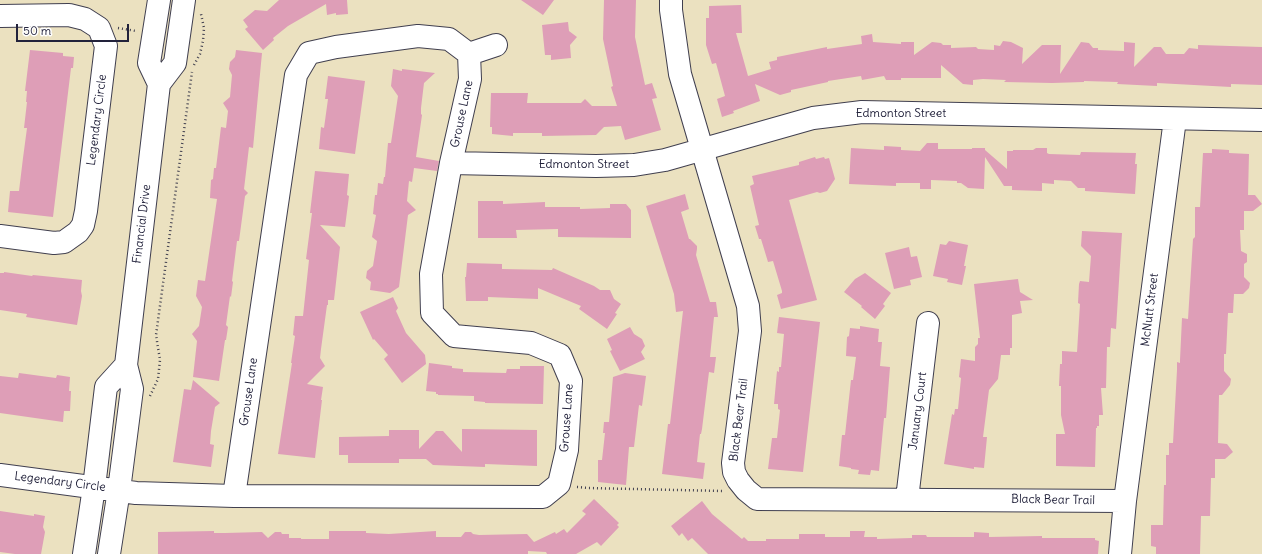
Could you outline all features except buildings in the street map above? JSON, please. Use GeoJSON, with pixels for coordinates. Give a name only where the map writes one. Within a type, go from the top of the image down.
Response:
{"type":"FeatureCollection","features":[{"type":"Feature","properties":{"kind":"street"},"geometry":{"type":"LineString","coordinates":[[158,0],[149,63],[159,84],[175,63],[192,5]]}},
{"type":"Feature","properties":{"kind":"street","name":"Black Bear Trail"},"geometry":{"type":"LineString","coordinates":[[671,0],[671,10],[680,74],[748,306],[750,331],[733,463],[734,472],[746,490],[757,499],[1125,501]]}},
{"type":"Feature","properties":{"kind":"street","name":"Legendary Circle"},"geometry":{"type":"LineString","coordinates":[[0,16],[69,15],[85,18],[99,28],[106,46],[83,225],[78,232],[64,242],[54,243],[0,236]]}},
{"type":"Feature","properties":{"kind":"street","name":"Grouse Lane"},"geometry":{"type":"LineString","coordinates":[[234,496],[296,75],[309,53],[336,47],[418,36],[448,38],[469,54],[470,79],[451,163],[430,274],[432,313],[454,336],[531,343],[560,355],[571,381],[566,450],[558,484]]}},
{"type":"Feature","properties":{"kind":"street"},"geometry":{"type":"LineString","coordinates":[[469,54],[496,45]]}},
{"type":"Feature","properties":{"kind":"street","name":"Financial Drive"},"geometry":{"type":"LineString","coordinates":[[109,554],[132,389],[126,365],[159,84]]}},
{"type":"Feature","properties":{"kind":"street","name":"Edmonton Street"},"geometry":{"type":"LineString","coordinates":[[451,163],[596,166],[634,165],[665,160],[813,118],[862,112],[1262,120]]}},
{"type":"Feature","properties":{"kind":"street","name":"McNutt Street"},"geometry":{"type":"LineString","coordinates":[[1125,501],[1175,119]]}},
{"type":"Feature","properties":{"kind":"street","name":"January Court"},"geometry":{"type":"LineString","coordinates":[[908,499],[928,323]]}},
{"type":"Feature","properties":{"kind":"street"},"geometry":{"type":"LineString","coordinates":[[84,554],[106,387],[126,365]]}},
{"type":"Feature","properties":{"kind":"street","name":"Legendary Circle"},"geometry":{"type":"LineString","coordinates":[[0,475],[119,490]]}},
{"type":"Feature","properties":{"kind":"street"},"geometry":{"type":"LineString","coordinates":[[119,490],[136,493],[234,496],[543,497],[558,484]]}},
{"type":"Feature","properties":{"kind":"street"},"geometry":{"type":"LineString","coordinates":[[1120,554],[1125,501]]}},
{"type":"Feature","properties":{"kind":"path"},"geometry":{"type":"LineString","coordinates":[[148,401],[158,379],[160,360],[156,335],[157,327],[193,66],[200,54],[203,41],[204,28],[192,5]]}},
{"type":"Feature","properties":{"kind":"path"},"geometry":{"type":"LineString","coordinates":[[558,484],[588,488],[722,492],[738,480]]}}]}
